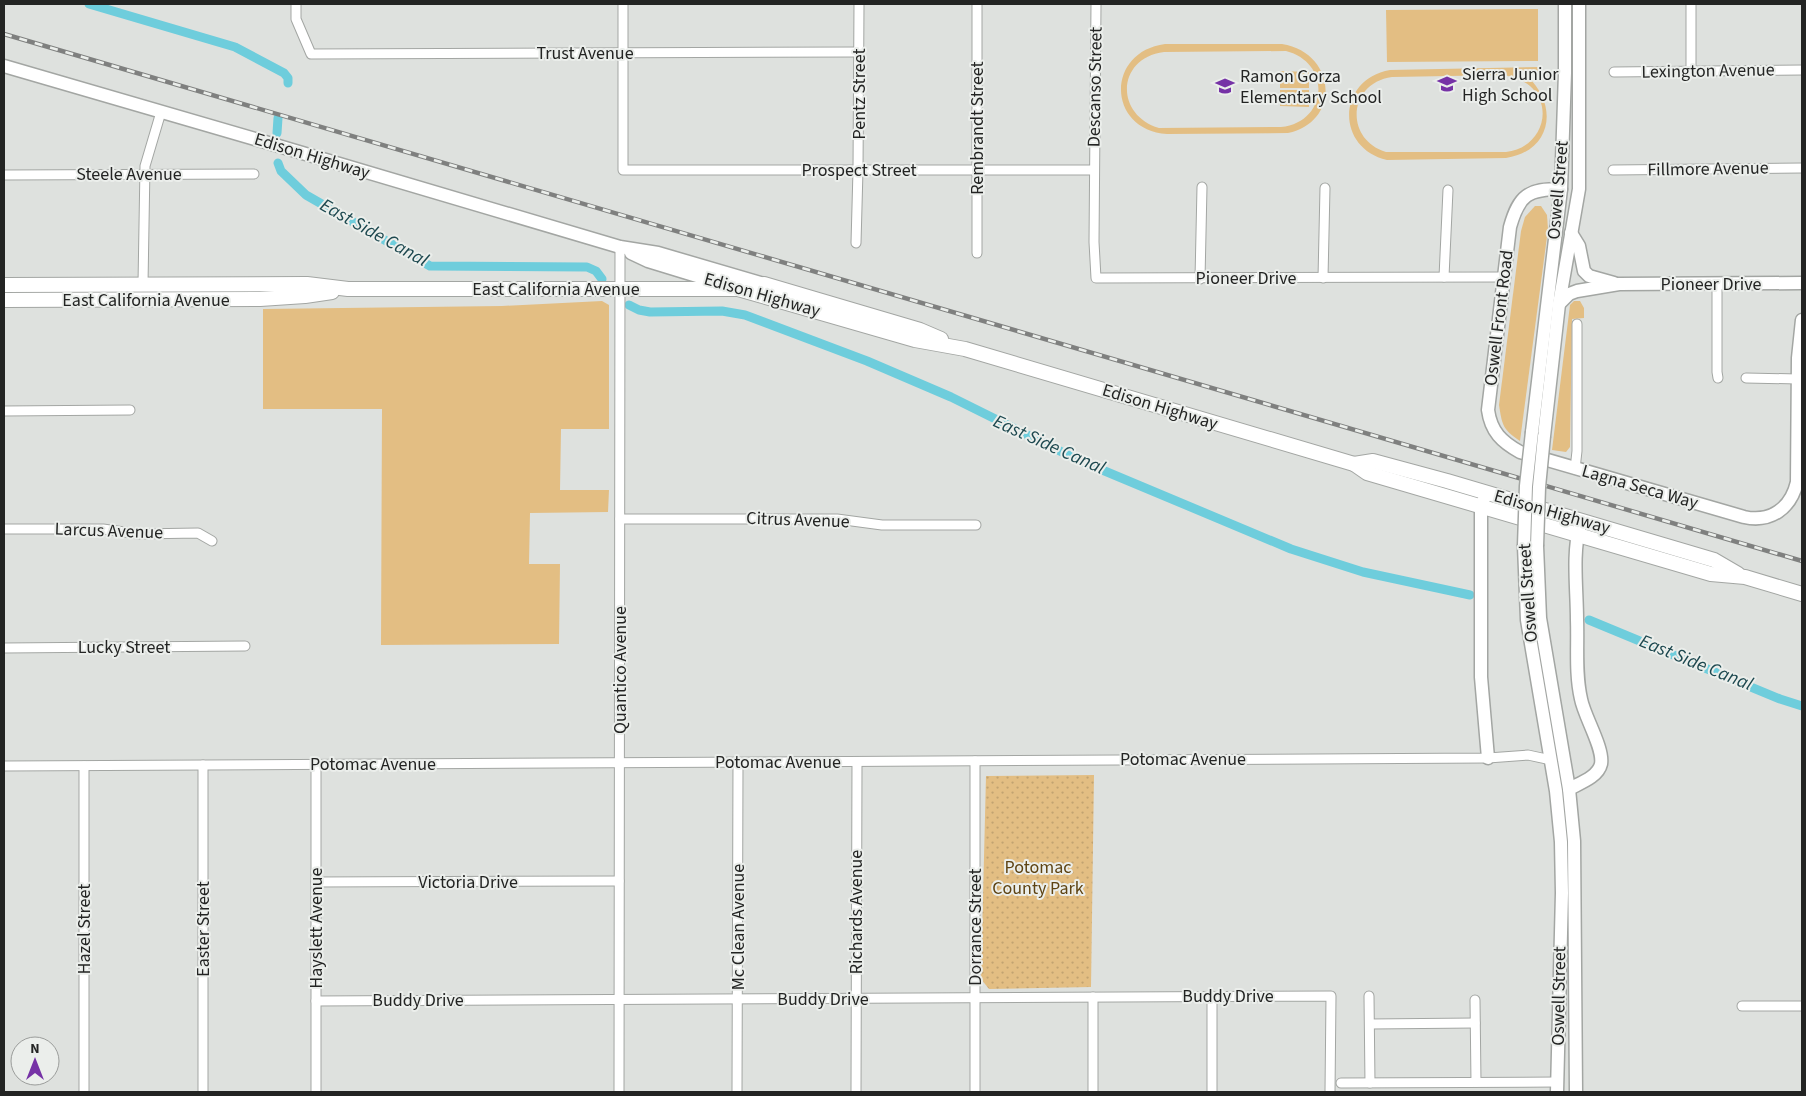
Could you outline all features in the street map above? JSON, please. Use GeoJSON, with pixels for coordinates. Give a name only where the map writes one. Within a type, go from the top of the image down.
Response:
{"type":"FeatureCollection","features":[{"type":"Feature","properties":{"kind":"main road","name":"Oswell Street"},"geometry":{"type":"LineString","coordinates":[[1565,4],[1565,74],[1561,189],[1538,434],[1537,546],[1540,618],[1569,789],[1575,850],[1576,1092]]}},
{"type":"Feature","properties":{"kind":"main road","name":"Oswell Street"},"geometry":{"type":"LineString","coordinates":[[1557,1087],[1562,893],[1561,842],[1556,791],[1527,620],[1524,546],[1526,486],[1538,434],[1578,188],[1579,4]]}},
{"type":"Feature","properties":{"kind":"main road","name":"Edison Highway"},"geometry":{"type":"LineString","coordinates":[[4,66],[620,247],[658,253],[764,284],[920,330],[965,349]]}},
{"type":"Feature","properties":{"kind":"main road","name":"Oswell Front Road"},"geometry":{"type":"LineString","coordinates":[[1535,458],[1520,452],[1504,442],[1496,434],[1490,421],[1488,410],[1510,227],[1515,209],[1524,197],[1542,189],[1561,189]]}},
{"type":"Feature","properties":{"kind":"main road","name":"Pioneer Drive"},"geometry":{"type":"LineString","coordinates":[[1571,233],[1579,246],[1584,270],[1589,276],[1619,284]]}},
{"type":"Feature","properties":{"kind":"main road","name":"Edison Highway"},"geometry":{"type":"LineString","coordinates":[[620,247],[648,261],[738,289],[915,340],[965,349],[1354,464],[1367,474],[1711,574],[1745,577],[1802,594]]}},
{"type":"Feature","properties":{"kind":"main road","name":"Pioneer Drive"},"geometry":{"type":"LineString","coordinates":[[1559,304],[1569,294],[1577,290],[1619,284],[1802,283]]}},
{"type":"Feature","properties":{"kind":"main road"},"geometry":{"type":"LineString","coordinates":[[64,300],[90,293],[130,292],[138,289],[143,284]]}},
{"type":"Feature","properties":{"kind":"main road","name":"East California Avenue"},"geometry":{"type":"LineString","coordinates":[[4,285],[307,284],[348,289],[738,289],[764,284]]}},
{"type":"Feature","properties":{"kind":"main road","name":"East California Avenue"},"geometry":{"type":"LineString","coordinates":[[4,300],[260,299],[305,296],[348,289]]}},
{"type":"Feature","properties":{"kind":"main road"},"geometry":{"type":"LineString","coordinates":[[1798,378],[1799,339],[1802,320]]}},
{"type":"Feature","properties":{"kind":"main road","name":"Lagna Seca Way"},"geometry":{"type":"LineString","coordinates":[[1535,458],[1744,517],[1759,519],[1778,513],[1785,507],[1795,491],[1797,482],[1798,378]]}},
{"type":"Feature","properties":{"kind":"main road","name":"Edison Highway"},"geometry":{"type":"LineString","coordinates":[[1354,464],[1373,461],[1485,493],[1714,560],[1745,577]]}},
{"type":"Feature","properties":{"kind":"main road"},"geometry":{"type":"LineString","coordinates":[[1485,493],[1481,507],[1481,677],[1488,758]]}},
{"type":"Feature","properties":{"kind":"main road"},"geometry":{"type":"LineString","coordinates":[[1569,789],[1596,773],[1601,764],[1601,754],[1581,701],[1578,679],[1577,535],[1581,521]]}},
{"type":"Feature","properties":{"kind":"main road"},"geometry":{"type":"LineString","coordinates":[[1560,964],[1565,966],[1567,970],[1567,984],[1576,1042]]}},
{"type":"Feature","properties":{"kind":"street","name":"Trust Avenue"},"geometry":{"type":"LineString","coordinates":[[296,4],[296,19],[312,54],[859,52]]}},
{"type":"Feature","properties":{"kind":"street"},"geometry":{"type":"LineString","coordinates":[[623,4],[624,52]]}},
{"type":"Feature","properties":{"kind":"street","name":"Pentz Street"},"geometry":{"type":"LineString","coordinates":[[856,243],[859,4]]}},
{"type":"Feature","properties":{"kind":"street","name":"Rembrandt Street"},"geometry":{"type":"LineString","coordinates":[[977,4],[977,253]]}},
{"type":"Feature","properties":{"kind":"street","name":"Descanso Street"},"geometry":{"type":"LineString","coordinates":[[1094,170],[1096,4]]}},
{"type":"Feature","properties":{"kind":"street"},"geometry":{"type":"LineString","coordinates":[[1691,4],[1691,71]]}},
{"type":"Feature","properties":{"kind":"street","name":"Prospect Street"},"geometry":{"type":"LineString","coordinates":[[624,52],[624,170],[1094,170]]}},
{"type":"Feature","properties":{"kind":"street","name":"Lexington Avenue"},"geometry":{"type":"LineString","coordinates":[[1614,72],[1802,70]]}},
{"type":"Feature","properties":{"kind":"street"},"geometry":{"type":"LineString","coordinates":[[143,284],[145,166],[161,112]]}},
{"type":"Feature","properties":{"kind":"street","name":"Fillmore Avenue"},"geometry":{"type":"LineString","coordinates":[[1613,170],[1802,168]]}},
{"type":"Feature","properties":{"kind":"street","name":"Pioneer Drive"},"geometry":{"type":"LineString","coordinates":[[1094,170],[1096,278],[1504,277]]}},
{"type":"Feature","properties":{"kind":"street","name":"Steele Avenue"},"geometry":{"type":"LineString","coordinates":[[4,175],[254,174]]}},
{"type":"Feature","properties":{"kind":"street"},"geometry":{"type":"LineString","coordinates":[[1200,279],[1202,187]]}},
{"type":"Feature","properties":{"kind":"street"},"geometry":{"type":"LineString","coordinates":[[1323,278],[1325,188]]}},
{"type":"Feature","properties":{"kind":"street"},"geometry":{"type":"LineString","coordinates":[[1444,277],[1448,190]]}},
{"type":"Feature","properties":{"kind":"street","name":"Quantico Avenue"},"geometry":{"type":"LineString","coordinates":[[619,1092],[620,247]]}},
{"type":"Feature","properties":{"kind":"street"},"geometry":{"type":"LineString","coordinates":[[1717,284],[1718,378]]}},
{"type":"Feature","properties":{"kind":"street"},"geometry":{"type":"LineString","coordinates":[[1575,469],[1577,451],[1578,324]]}},
{"type":"Feature","properties":{"kind":"street"},"geometry":{"type":"LineString","coordinates":[[1746,378],[1798,378]]}},
{"type":"Feature","properties":{"kind":"street"},"geometry":{"type":"LineString","coordinates":[[4,411],[130,410]]}},
{"type":"Feature","properties":{"kind":"street","name":"Citrus Avenue"},"geometry":{"type":"LineString","coordinates":[[620,519],[837,519],[882,525],[976,525]]}},
{"type":"Feature","properties":{"kind":"street","name":"Larcus Avenue"},"geometry":{"type":"LineString","coordinates":[[4,529],[104,529],[138,534],[198,533],[212,541]]}},
{"type":"Feature","properties":{"kind":"street","name":"Lucky Street"},"geometry":{"type":"LineString","coordinates":[[4,648],[245,646]]}},
{"type":"Feature","properties":{"kind":"street","name":"Potomac Avenue"},"geometry":{"type":"LineString","coordinates":[[4,766],[1488,758],[1528,755],[1551,760]]}},
{"type":"Feature","properties":{"kind":"street","name":"Dorrance Street"},"geometry":{"type":"LineString","coordinates":[[975,761],[975,1092]]}},
{"type":"Feature","properties":{"kind":"street","name":"Mc Clean Avenue"},"geometry":{"type":"LineString","coordinates":[[737,1092],[738,762]]}},
{"type":"Feature","properties":{"kind":"street","name":"Richards Avenue"},"geometry":{"type":"LineString","coordinates":[[856,1092],[857,762]]}},
{"type":"Feature","properties":{"kind":"street","name":"Hayslett Avenue"},"geometry":{"type":"LineString","coordinates":[[316,764],[316,1092]]}},
{"type":"Feature","properties":{"kind":"street","name":"Easter Street"},"geometry":{"type":"LineString","coordinates":[[203,765],[203,1092]]}},
{"type":"Feature","properties":{"kind":"street","name":"Hazel Street"},"geometry":{"type":"LineString","coordinates":[[84,766],[84,1092]]}},
{"type":"Feature","properties":{"kind":"street","name":"Victoria Drive"},"geometry":{"type":"LineString","coordinates":[[316,882],[619,881]]}},
{"type":"Feature","properties":{"kind":"street"},"geometry":{"type":"LineString","coordinates":[[1212,996],[1212,1092]]}},
{"type":"Feature","properties":{"kind":"street","name":"Buddy Drive"},"geometry":{"type":"LineString","coordinates":[[316,1001],[1330,996],[1330,1092]]}},
{"type":"Feature","properties":{"kind":"street"},"geometry":{"type":"LineString","coordinates":[[1369,996],[1370,1083]]}},
{"type":"Feature","properties":{"kind":"street"},"geometry":{"type":"LineString","coordinates":[[1093,997],[1093,1092]]}},
{"type":"Feature","properties":{"kind":"street"},"geometry":{"type":"LineString","coordinates":[[1475,1000],[1476,1082]]}},
{"type":"Feature","properties":{"kind":"street"},"geometry":{"type":"LineString","coordinates":[[1742,1006],[1802,1006]]}},
{"type":"Feature","properties":{"kind":"street"},"geometry":{"type":"LineString","coordinates":[[1370,1024],[1476,1023]]}},
{"type":"Feature","properties":{"kind":"street"},"geometry":{"type":"LineString","coordinates":[[1341,1083],[1476,1082],[1557,1087]]}},
{"type":"Feature","properties":{"kind":"green space"},"geometry":{"type":"Polygon","coordinates":[[[1538,9],[1538,61],[1387,62],[1386,10],[1538,9]]]}},
{"type":"Feature","properties":{"kind":"green space"},"geometry":{"type":"Polygon","coordinates":[[[1165,44],[1282,44],[1300,50],[1314,60],[1322,73],[1325,88],[1324,102],[1317,116],[1305,126],[1288,133],[1167,134],[1147,129],[1133,119],[1124,106],[1121,90],[1123,75],[1132,61],[1145,50],[1165,44]],[[1286,51],[1164,52],[1148,56],[1137,64],[1130,75],[1127,87],[1128,99],[1134,111],[1144,121],[1159,128],[1281,127],[1297,123],[1308,115],[1315,104],[1318,92],[1317,79],[1311,67],[1301,58],[1286,51]]]}},
{"type":"Feature","properties":{"kind":"green space"},"geometry":{"type":"Polygon","coordinates":[[[1539,67],[1539,76],[1527,76],[1544,100],[1547,113],[1546,125],[1541,137],[1533,146],[1521,154],[1506,158],[1387,160],[1370,153],[1358,142],[1351,129],[1349,114],[1352,99],[1360,86],[1373,76],[1390,70],[1539,67]],[[1505,75],[1392,77],[1377,81],[1367,89],[1360,100],[1357,112],[1358,124],[1363,136],[1372,145],[1386,152],[1506,152],[1518,149],[1535,136],[1543,117],[1542,106],[1538,96],[1530,86],[1505,75]]]}},
{"type":"Feature","properties":{"kind":"green space"},"geometry":{"type":"Polygon","coordinates":[[[1280,71],[1309,72],[1309,88],[1280,88],[1280,71]]]}},
{"type":"Feature","properties":{"kind":"green space"},"geometry":{"type":"Polygon","coordinates":[[[1280,90],[1309,90],[1309,107],[1280,106],[1280,90]]]}},
{"type":"Feature","properties":{"kind":"green space"},"geometry":{"type":"Polygon","coordinates":[[[1535,206],[1541,206],[1547,215],[1548,229],[1520,441],[1510,434],[1504,426],[1499,405],[1521,231],[1525,217],[1535,206]]]}},
{"type":"Feature","properties":{"kind":"green space"},"geometry":{"type":"Polygon","coordinates":[[[602,301],[609,305],[609,429],[561,429],[560,490],[609,490],[608,512],[530,513],[529,564],[560,564],[559,644],[381,645],[382,409],[263,409],[263,309],[502,306],[602,301]]]}},
{"type":"Feature","properties":{"kind":"green space"},"geometry":{"type":"Polygon","coordinates":[[[1574,301],[1580,301],[1584,308],[1584,318],[1572,319],[1570,447],[1566,452],[1552,450],[1570,305],[1574,301]]]}},
{"type":"Feature","properties":{"kind":"green space","name":"Potomac County Park"},"geometry":{"type":"Polygon","coordinates":[[[1094,775],[1091,987],[989,989],[981,979],[986,776],[1094,775]]]}},
{"type":"Feature","properties":{"kind":"waterway","name":"East Side Canal"},"geometry":{"type":"LineString","coordinates":[[89,4],[235,47],[284,73],[288,78],[288,83]]}},
{"type":"Feature","properties":{"kind":"waterway","name":"East Side Canal"},"geometry":{"type":"LineString","coordinates":[[277,133],[278,118]]}},
{"type":"Feature","properties":{"kind":"waterway","name":"East Side Canal"},"geometry":{"type":"LineString","coordinates":[[278,163],[281,171],[306,195],[430,266],[587,267],[596,271],[602,279]]}},
{"type":"Feature","properties":{"kind":"waterway","name":"East Side Canal"},"geometry":{"type":"LineString","coordinates":[[629,305],[639,310],[650,312],[722,311],[745,315],[867,361],[951,397],[1076,459],[1291,549],[1363,572],[1470,595]]}},
{"type":"Feature","properties":{"kind":"waterway","name":"East Side Canal"},"geometry":{"type":"LineString","coordinates":[[1589,620],[1780,699],[1802,706]]}},
{"type":"Feature","properties":{"kind":"railway"},"geometry":{"type":"LineString","coordinates":[[4,34],[1802,561]]}},
{"type":"Feature","properties":{"kind":"place","name":"Sierra Junior High School"},"geometry":{"type":"Point","coordinates":[1447,84]}},
{"type":"Feature","properties":{"kind":"place","name":"Ramon Gorza Elementary School"},"geometry":{"type":"Point","coordinates":[1225,86]}}]}
